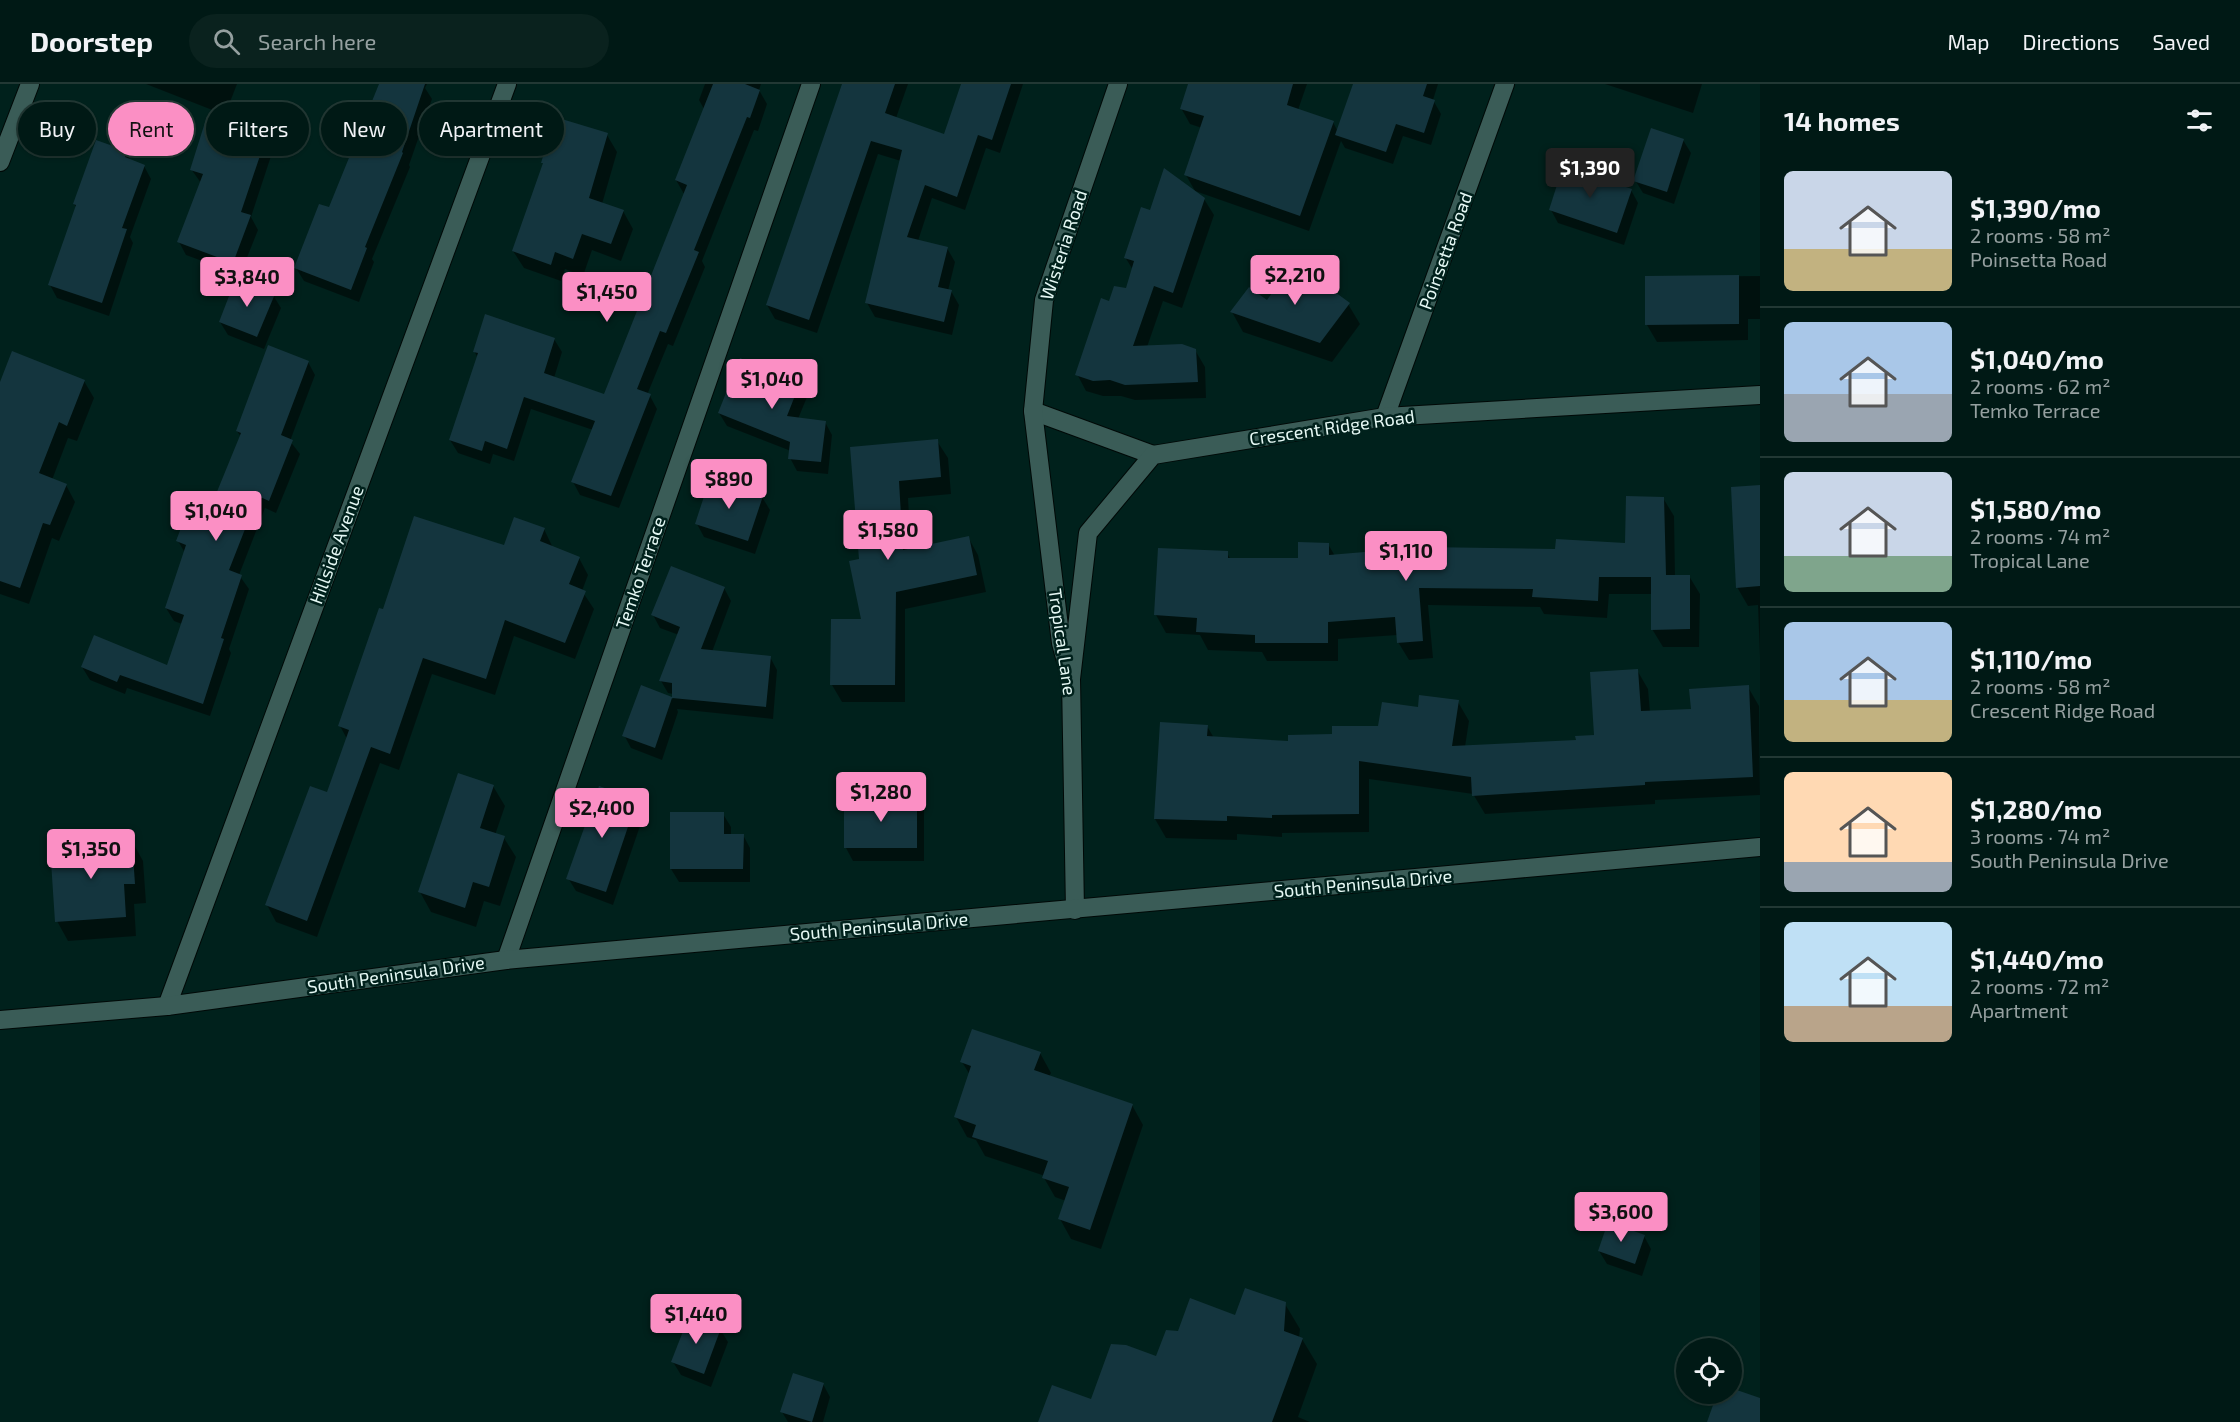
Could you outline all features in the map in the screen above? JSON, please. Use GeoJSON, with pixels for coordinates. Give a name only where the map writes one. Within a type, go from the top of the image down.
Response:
{"type":"FeatureCollection","features":[{"type":"Feature","properties":{"kind":"street"},"geometry":{"type":"LineString","coordinates":[[0,162],[30,84]]}},
{"type":"Feature","properties":{"kind":"street","name":"Hillside Avenue"},"geometry":{"type":"LineString","coordinates":[[167,1006],[507,84]]}},
{"type":"Feature","properties":{"kind":"street","name":"Temko Terrace"},"geometry":{"type":"LineString","coordinates":[[506,960],[811,84]]}},
{"type":"Feature","properties":{"kind":"street","name":"Wisteria Road"},"geometry":{"type":"LineString","coordinates":[[1033,411],[1044,300],[1118,84]]}},
{"type":"Feature","properties":{"kind":"street","name":"Poinsetta Road"},"geometry":{"type":"LineString","coordinates":[[1385,417],[1505,84]]}},
{"type":"Feature","properties":{"kind":"street","name":"Crescent Ridge Road"},"geometry":{"type":"LineString","coordinates":[[1153,455],[1385,417],[1760,395]]}},
{"type":"Feature","properties":{"kind":"street"},"geometry":{"type":"LineString","coordinates":[[1033,411],[1153,455],[1088,533],[1071,679]]}},
{"type":"Feature","properties":{"kind":"street","name":"Tropical Lane"},"geometry":{"type":"LineString","coordinates":[[1033,411],[1061,643],[1071,679],[1075,910]]}},
{"type":"Feature","properties":{"kind":"street","name":"South Peninsula Drive"},"geometry":{"type":"LineString","coordinates":[[0,1020],[167,1006],[506,960],[1760,847]]}},
{"type":"Feature","properties":{"kind":"building"},"geometry":{"type":"Polygon","coordinates":[[[379,84],[425,84],[407,137],[407,102],[372,102],[379,84]]]}},
{"type":"Feature","properties":{"kind":"building"},"geometry":{"type":"Polygon","coordinates":[[[713,84],[745,84],[760,90],[694,250],[699,252],[666,333],[660,331],[637,389],[651,394],[611,496],[571,482],[595,421],[524,397],[507,449],[485,441],[482,451],[449,440],[478,353],[473,352],[485,314],[555,338],[544,373],[604,394],[687,185],[675,180],[713,84]]]}},
{"type":"Feature","properties":{"kind":"building"},"geometry":{"type":"Polygon","coordinates":[[[842,84],[895,84],[885,113],[944,134],[961,84],[1011,84],[992,140],[978,135],[957,197],[925,185],[907,237],[948,247],[938,287],[952,290],[944,322],[865,303],[902,150],[871,141],[809,320],[766,305],[842,84]]]}},
{"type":"Feature","properties":{"kind":"building"},"geometry":{"type":"Polygon","coordinates":[[[1188,84],[1293,84],[1287,105],[1334,121],[1300,216],[1184,175],[1204,116],[1180,109],[1188,84]]]}},
{"type":"Feature","properties":{"kind":"building"},"geometry":{"type":"Polygon","coordinates":[[[1353,84],[1427,84],[1423,96],[1435,100],[1424,133],[1396,124],[1386,152],[1335,135],[1353,84]]]}},
{"type":"Feature","properties":{"kind":"building"},"geometry":{"type":"Polygon","coordinates":[[[206,119],[206,156],[260,156],[241,212],[251,215],[233,263],[177,242],[203,174],[190,170],[206,119]]]}},
{"type":"Feature","properties":{"kind":"building"},"geometry":{"type":"Polygon","coordinates":[[[564,120],[608,133],[589,198],[624,210],[611,244],[582,234],[573,259],[555,252],[551,265],[512,251],[543,163],[541,163],[543,156],[564,156],[564,120]]]}},
{"type":"Feature","properties":{"kind":"building"},"geometry":{"type":"Polygon","coordinates":[[[1651,128],[1684,139],[1667,192],[1633,181],[1651,128]]]}},
{"type":"Feature","properties":{"kind":"building"},"geometry":{"type":"Polygon","coordinates":[[[96,140],[108,144],[108,156],[125,156],[145,165],[122,228],[127,229],[102,303],[48,285],[76,205],[73,204],[90,156],[96,156],[96,140]]]}},
{"type":"Feature","properties":{"kind":"building"},"geometry":{"type":"Polygon","coordinates":[[[350,156],[402,156],[365,247],[367,248],[351,290],[294,268],[319,204],[329,207],[350,156]]]}},
{"type":"Feature","properties":{"kind":"building"},"geometry":{"type":"Polygon","coordinates":[[[1563,166],[1632,189],[1617,233],[1549,210],[1563,166]]]}},
{"type":"Feature","properties":{"kind":"building"},"geometry":{"type":"Polygon","coordinates":[[[1164,168],[1205,198],[1173,293],[1154,286],[1133,346],[1182,344],[1196,349],[1198,382],[1125,385],[1110,380],[1093,381],[1075,375],[1101,298],[1109,301],[1114,286],[1126,288],[1134,261],[1124,258],[1141,207],[1150,210],[1164,168]]]}},
{"type":"Feature","properties":{"kind":"building"},"geometry":{"type":"Polygon","coordinates":[[[1294,262],[1350,303],[1320,343],[1230,312],[1249,287],[1267,300],[1294,262]]]}},
{"type":"Feature","properties":{"kind":"building"},"geometry":{"type":"Polygon","coordinates":[[[1739,275],[1739,324],[1645,325],[1645,276],[1739,275]]]}},
{"type":"Feature","properties":{"kind":"building"},"geometry":{"type":"Polygon","coordinates":[[[236,278],[275,294],[257,337],[219,322],[236,278]]]}},
{"type":"Feature","properties":{"kind":"building"},"geometry":{"type":"Polygon","coordinates":[[[268,345],[309,361],[281,435],[293,440],[269,501],[258,496],[229,570],[242,575],[221,638],[224,639],[203,704],[120,675],[117,682],[81,667],[94,635],[167,665],[184,615],[165,608],[186,545],[176,541],[195,491],[214,499],[241,433],[236,431],[268,345]]]}},
{"type":"Feature","properties":{"kind":"building"},"geometry":{"type":"Polygon","coordinates":[[[12,351],[85,380],[67,426],[59,422],[39,473],[67,484],[50,525],[43,523],[20,588],[0,581],[0,382],[12,351]]]}},
{"type":"Feature","properties":{"kind":"building"},"geometry":{"type":"Polygon","coordinates":[[[740,358],[800,383],[787,416],[826,421],[821,462],[788,459],[790,442],[718,413],[740,358]]]}},
{"type":"Feature","properties":{"kind":"building"},"geometry":{"type":"Polygon","coordinates":[[[938,439],[941,477],[899,481],[903,550],[969,536],[977,575],[896,592],[895,685],[830,685],[831,619],[861,619],[849,561],[859,559],[850,447],[938,439]]]}},
{"type":"Feature","properties":{"kind":"building"},"geometry":{"type":"Polygon","coordinates":[[[710,478],[763,496],[748,541],[695,524],[710,478]]]}},
{"type":"Feature","properties":{"kind":"building"},"geometry":{"type":"Polygon","coordinates":[[[1760,485],[1760,586],[1736,588],[1731,487],[1760,485]]]}},
{"type":"Feature","properties":{"kind":"building"},"geometry":{"type":"Polygon","coordinates":[[[1626,496],[1664,497],[1666,575],[1690,575],[1690,629],[1651,630],[1651,577],[1599,577],[1598,601],[1532,597],[1533,589],[1419,588],[1423,641],[1397,643],[1395,617],[1328,622],[1328,643],[1255,643],[1255,635],[1196,632],[1197,618],[1154,615],[1158,548],[1228,551],[1228,558],[1298,558],[1298,542],[1329,543],[1329,555],[1424,547],[1555,549],[1556,539],[1625,543],[1626,496]]]}},
{"type":"Feature","properties":{"kind":"building"},"geometry":{"type":"Polygon","coordinates":[[[414,516],[504,545],[514,517],[545,528],[540,541],[580,557],[569,584],[586,591],[565,643],[505,620],[486,679],[423,658],[390,754],[371,747],[307,921],[265,905],[310,786],[327,792],[349,730],[338,726],[379,608],[383,609],[414,516]]]}},
{"type":"Feature","properties":{"kind":"building"},"geometry":{"type":"Polygon","coordinates":[[[671,566],[725,587],[701,649],[771,656],[766,707],[672,698],[655,748],[622,736],[641,685],[672,697],[672,683],[659,681],[680,627],[651,615],[671,566]]]}},
{"type":"Feature","properties":{"kind":"building"},"geometry":{"type":"Polygon","coordinates":[[[1638,669],[1641,711],[1691,709],[1689,689],[1749,685],[1753,777],[1645,782],[1645,785],[1472,796],[1471,777],[1359,761],[1359,814],[1272,815],[1272,818],[1227,816],[1227,821],[1154,819],[1160,722],[1208,725],[1207,736],[1288,741],[1288,735],[1332,734],[1332,726],[1378,726],[1382,702],[1418,707],[1419,695],[1459,700],[1452,746],[1576,740],[1575,736],[1594,735],[1590,672],[1638,669]]]}},
{"type":"Feature","properties":{"kind":"building"},"geometry":{"type":"Polygon","coordinates":[[[458,773],[494,785],[480,828],[505,836],[489,887],[473,882],[465,908],[418,892],[458,773]]]}},
{"type":"Feature","properties":{"kind":"building"},"geometry":{"type":"Polygon","coordinates":[[[599,786],[634,798],[634,809],[606,892],[566,879],[599,786]]]}},
{"type":"Feature","properties":{"kind":"building"},"geometry":{"type":"Polygon","coordinates":[[[917,797],[917,848],[844,848],[844,798],[917,797]]]}},
{"type":"Feature","properties":{"kind":"building"},"geometry":{"type":"Polygon","coordinates":[[[670,812],[724,812],[724,834],[744,834],[743,869],[670,869],[670,812]]]}},
{"type":"Feature","properties":{"kind":"building"},"geometry":{"type":"Polygon","coordinates":[[[132,840],[135,884],[124,884],[126,917],[55,922],[50,846],[132,840]]]}},
{"type":"Feature","properties":{"kind":"building"},"geometry":{"type":"Polygon","coordinates":[[[972,1029],[1041,1052],[1034,1070],[1133,1104],[1090,1230],[1058,1219],[1069,1187],[1042,1178],[1048,1161],[972,1137],[976,1125],[954,1117],[971,1066],[960,1062],[972,1029]]]}},
{"type":"Feature","properties":{"kind":"building"},"geometry":{"type":"Polygon","coordinates":[[[1608,1222],[1645,1235],[1635,1264],[1598,1251],[1608,1222]]]}},
{"type":"Feature","properties":{"kind":"building"},"geometry":{"type":"Polygon","coordinates":[[[1245,1288],[1286,1302],[1284,1331],[1303,1338],[1272,1422],[1038,1422],[1052,1385],[1091,1399],[1111,1344],[1126,1345],[1156,1356],[1166,1330],[1178,1331],[1190,1298],[1235,1315],[1245,1288]]]}},
{"type":"Feature","properties":{"kind":"building"},"geometry":{"type":"Polygon","coordinates":[[[689,1316],[721,1328],[704,1374],[671,1362],[689,1316]]]}},
{"type":"Feature","properties":{"kind":"building"},"geometry":{"type":"Polygon","coordinates":[[[793,1373],[824,1383],[812,1422],[780,1412],[793,1373]]]}},
{"type":"Feature","properties":{"kind":"building"},"geometry":{"type":"Polygon","coordinates":[[[1742,1392],[1760,1398],[1760,1422],[1707,1422],[1713,1404],[1742,1404],[1742,1392]]]}}]}
